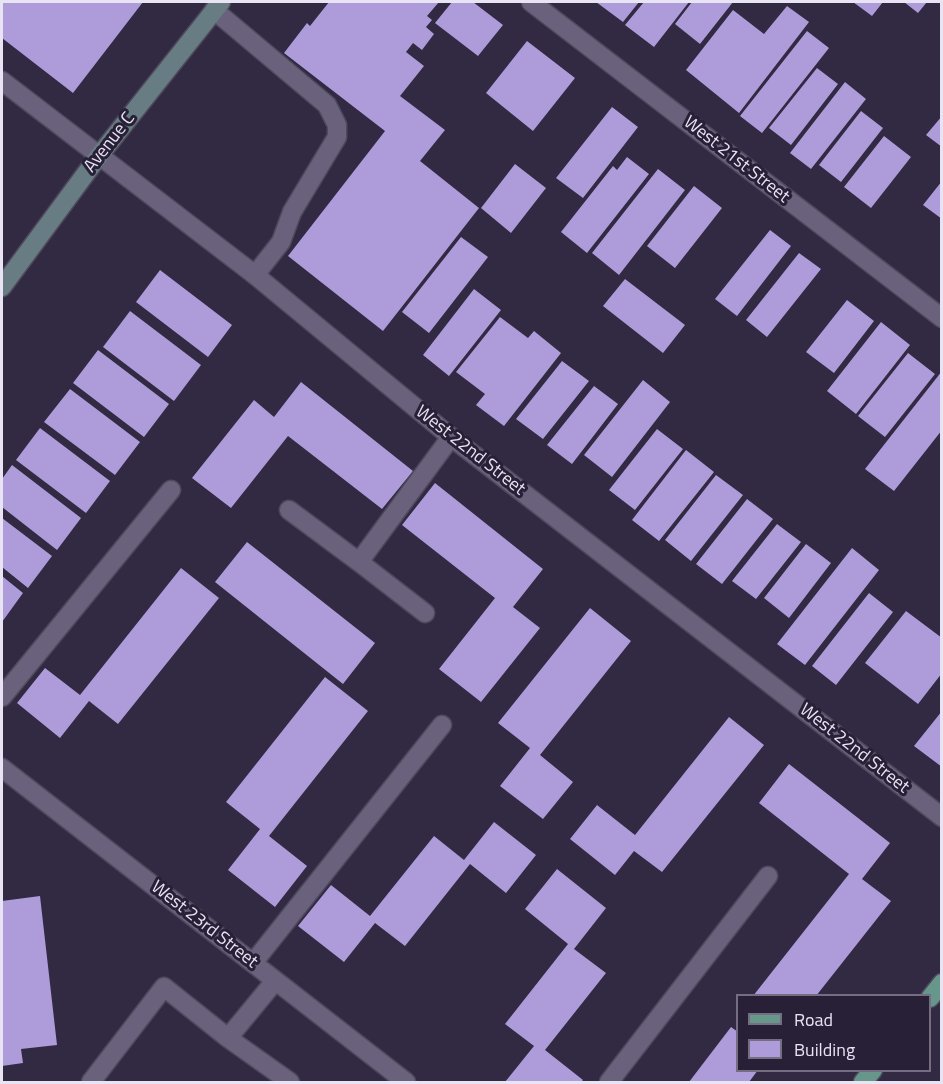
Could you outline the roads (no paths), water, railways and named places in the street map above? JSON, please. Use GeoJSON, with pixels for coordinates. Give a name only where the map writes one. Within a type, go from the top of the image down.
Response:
{"type":"FeatureCollection","features":[{"type":"Feature","properties":{"kind":"main road","name":"Avenue C"},"geometry":{"type":"LineString","coordinates":[[2,287],[98,157],[218,6]]}},
{"type":"Feature","properties":{"kind":"main road"},"geometry":{"type":"LineString","coordinates":[[931,998],[942,983]]}},
{"type":"Feature","properties":{"kind":"street","name":"West 21st Street"},"geometry":{"type":"LineString","coordinates":[[531,2],[942,318]]}},
{"type":"Feature","properties":{"kind":"street"},"geometry":{"type":"LineString","coordinates":[[218,6],[327,105],[338,125],[337,137],[292,212],[281,242],[255,275]]}},
{"type":"Feature","properties":{"kind":"street","name":"West 22nd Street"},"geometry":{"type":"LineString","coordinates":[[2,81],[98,157],[255,275],[451,437],[942,817]]}},
{"type":"Feature","properties":{"kind":"street"},"geometry":{"type":"LineString","coordinates":[[359,562],[451,437]]}},
{"type":"Feature","properties":{"kind":"street"},"geometry":{"type":"LineString","coordinates":[[2,698],[171,490]]}},
{"type":"Feature","properties":{"kind":"street"},"geometry":{"type":"LineString","coordinates":[[289,510],[425,614]]}},
{"type":"Feature","properties":{"kind":"street"},"geometry":{"type":"LineString","coordinates":[[253,963],[442,725]]}},
{"type":"Feature","properties":{"kind":"street","name":"West 23rd Street"},"geometry":{"type":"LineString","coordinates":[[2,768],[406,1083]]}},
{"type":"Feature","properties":{"kind":"street"},"geometry":{"type":"LineString","coordinates":[[609,1083],[768,876]]}},
{"type":"Feature","properties":{"kind":"street"},"geometry":{"type":"LineString","coordinates":[[228,1038],[275,981]]}},
{"type":"Feature","properties":{"kind":"street"},"geometry":{"type":"LineString","coordinates":[[92,1083],[164,987],[290,1083]]}}]}
